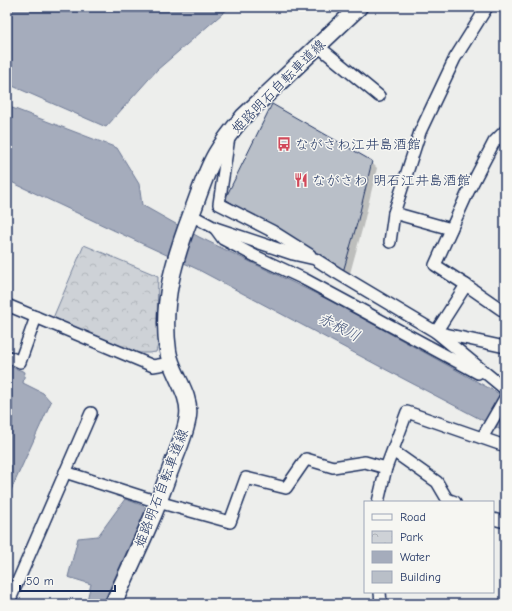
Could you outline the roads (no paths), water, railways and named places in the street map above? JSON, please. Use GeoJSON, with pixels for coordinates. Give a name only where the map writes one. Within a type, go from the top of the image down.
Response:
{"type":"FeatureCollection","features":[{"type":"Feature","properties":{"kind":"main road","name":"姫路明石自転車道線"},"geometry":{"type":"LineString","coordinates":[[113,604],[154,512],[188,417],[186,396],[171,363],[168,352],[166,323],[168,296],[175,265],[190,219],[208,172],[216,154],[243,117],[359,7]]}},
{"type":"Feature","properties":{"kind":"street"},"geometry":{"type":"LineString","coordinates":[[390,242],[394,214],[420,132],[455,58],[488,7]]}},
{"type":"Feature","properties":{"kind":"street"},"geometry":{"type":"LineString","coordinates":[[318,46],[379,96]]}},
{"type":"Feature","properties":{"kind":"street"},"geometry":{"type":"LineString","coordinates":[[505,131],[494,142],[468,192],[435,265],[505,312]]}},
{"type":"Feature","properties":{"kind":"street"},"geometry":{"type":"LineString","coordinates":[[230,133],[219,204],[272,231],[337,273],[436,332],[502,387]]}},
{"type":"Feature","properties":{"kind":"street"},"geometry":{"type":"LineString","coordinates":[[394,214],[451,229]]}},
{"type":"Feature","properties":{"kind":"street"},"geometry":{"type":"LineString","coordinates":[[190,219],[293,254],[315,259]]}},
{"type":"Feature","properties":{"kind":"street"},"geometry":{"type":"LineString","coordinates":[[215,228],[223,239],[304,279],[502,387]]}},
{"type":"Feature","properties":{"kind":"street"},"geometry":{"type":"LineString","coordinates":[[436,332],[466,285]]}},
{"type":"Feature","properties":{"kind":"street"},"geometry":{"type":"LineString","coordinates":[[7,305],[154,366],[171,363]]}},
{"type":"Feature","properties":{"kind":"street"},"geometry":{"type":"LineString","coordinates":[[7,356],[20,362],[36,317]]}},
{"type":"Feature","properties":{"kind":"street"},"geometry":{"type":"LineString","coordinates":[[436,332],[505,347]]}},
{"type":"Feature","properties":{"kind":"street"},"geometry":{"type":"LineString","coordinates":[[482,438],[505,398]]}},
{"type":"Feature","properties":{"kind":"street"},"geometry":{"type":"LineString","coordinates":[[378,501],[386,468],[407,412],[505,446]]}},
{"type":"Feature","properties":{"kind":"street"},"geometry":{"type":"LineString","coordinates":[[8,604],[91,413]]}},
{"type":"Feature","properties":{"kind":"street"},"geometry":{"type":"LineString","coordinates":[[393,451],[437,482],[447,499],[452,501]]}},
{"type":"Feature","properties":{"kind":"street"},"geometry":{"type":"LineString","coordinates":[[65,472],[158,502],[230,522],[246,478],[286,488],[306,458],[333,467],[365,462],[386,468]]}},
{"type":"Feature","properties":{"kind":"street"},"geometry":{"type":"LineString","coordinates":[[494,519],[505,522]]}},
{"type":"Feature","properties":{"kind":"street"},"geometry":{"type":"LineString","coordinates":[[380,593],[381,604]]}},
{"type":"Feature","properties":{"kind":"water"},"geometry":{"type":"Polygon","coordinates":[[[7,7],[230,7],[157,70],[106,127],[8,84],[7,87],[7,7]]]}},
{"type":"Feature","properties":{"kind":"water","name":"赤根川"},"geometry":{"type":"Polygon","coordinates":[[[7,106],[117,148],[139,184],[142,205],[199,237],[331,301],[505,397],[505,432],[197,269],[7,180],[7,106]]]}},
{"type":"Feature","properties":{"kind":"water"},"geometry":{"type":"Polygon","coordinates":[[[7,365],[25,372],[23,383],[43,393],[51,402],[7,499],[7,365]]]}},
{"type":"Feature","properties":{"kind":"water"},"geometry":{"type":"Polygon","coordinates":[[[125,499],[144,506],[146,509],[103,604],[86,604],[91,584],[68,577],[78,538],[98,536],[125,499]]]}},
{"type":"Feature","properties":{"kind":"place","name":"ながさわ江井島酒館"},"geometry":{"type":"Point","coordinates":[284,144]}},
{"type":"Feature","properties":{"kind":"place","name":"ながさわ 明石江井島酒館"},"geometry":{"type":"Point","coordinates":[301,180]}}]}
